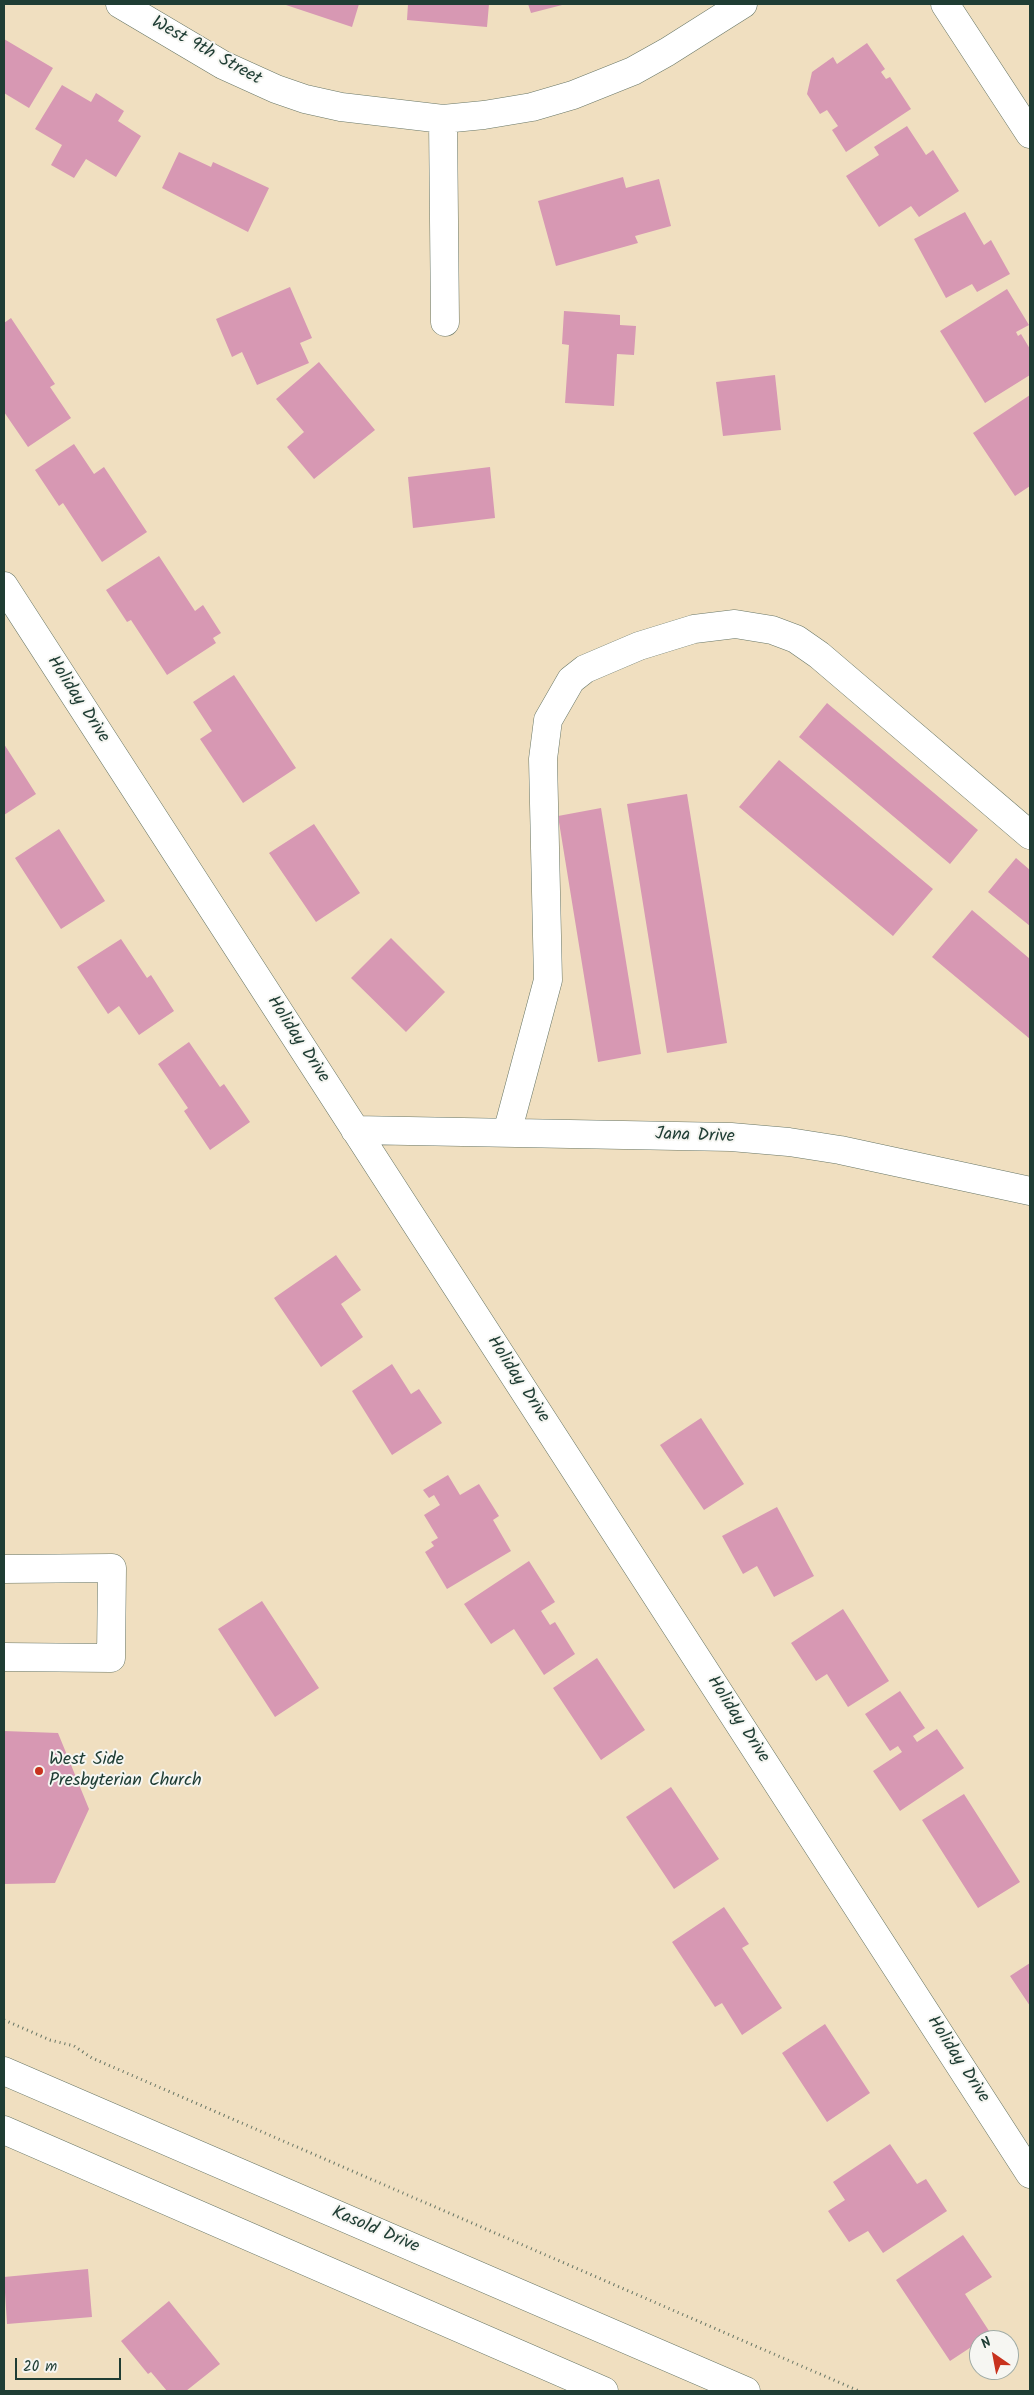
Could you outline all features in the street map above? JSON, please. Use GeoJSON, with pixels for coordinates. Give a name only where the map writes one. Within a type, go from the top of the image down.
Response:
{"type":"FeatureCollection","features":[{"type":"Feature","properties":{"kind":"street","name":"West 9th Street"},"geometry":{"type":"LineString","coordinates":[[120,4],[223,65],[276,89],[305,99],[341,107],[443,118],[484,115],[523,108],[574,95],[650,62],[743,4]]}},
{"type":"Feature","properties":{"kind":"street"},"geometry":{"type":"LineString","coordinates":[[945,4],[1030,134]]}},
{"type":"Feature","properties":{"kind":"street"},"geometry":{"type":"LineString","coordinates":[[443,118],[445,322]]}},
{"type":"Feature","properties":{"kind":"street","name":"Holiday Drive"},"geometry":{"type":"LineString","coordinates":[[4,586],[1030,2174]]}},
{"type":"Feature","properties":{"kind":"street"},"geometry":{"type":"LineString","coordinates":[[507,1133],[548,980],[543,759],[548,720],[571,680],[585,669],[639,646],[694,629],[735,624],[780,633],[796,639],[819,655],[1030,835]]}},
{"type":"Feature","properties":{"kind":"street","name":"Jana Drive"},"geometry":{"type":"LineString","coordinates":[[355,1130],[731,1137],[788,1142],[840,1150],[1030,1191]]}},
{"type":"Feature","properties":{"kind":"street"},"geometry":{"type":"LineString","coordinates":[[4,1569],[112,1568],[111,1658],[4,1657]]}},
{"type":"Feature","properties":{"kind":"street","name":"Kasold Drive"},"geometry":{"type":"LineString","coordinates":[[4,2072],[746,2391]]}},
{"type":"Feature","properties":{"kind":"street"},"geometry":{"type":"LineString","coordinates":[[4,2130],[604,2391]]}},
{"type":"Feature","properties":{"kind":"path"},"geometry":{"type":"LineString","coordinates":[[4,2020],[50,2040],[74,2046],[92,2058],[858,2391]]}},
{"type":"Feature","properties":{"kind":"building"},"geometry":{"type":"Polygon","coordinates":[[[283,4],[359,4],[352,27],[283,4]]]}},
{"type":"Feature","properties":{"kind":"building"},"geometry":{"type":"Polygon","coordinates":[[[408,4],[489,4],[487,27],[407,20],[408,4]]]}},
{"type":"Feature","properties":{"kind":"building"},"geometry":{"type":"Polygon","coordinates":[[[528,4],[566,4],[531,13],[528,4]]]}},
{"type":"Feature","properties":{"kind":"building"},"geometry":{"type":"Polygon","coordinates":[[[4,39],[53,68],[29,108],[4,93],[4,39]]]}},
{"type":"Feature","properties":{"kind":"building"},"geometry":{"type":"Polygon","coordinates":[[[867,43],[885,69],[881,72],[886,79],[890,77],[911,109],[846,152],[832,130],[838,126],[827,110],[820,114],[807,94],[812,72],[833,57],[837,64],[867,43]]]}},
{"type":"Feature","properties":{"kind":"building"},"geometry":{"type":"Polygon","coordinates":[[[62,85],[91,102],[96,93],[124,111],[118,121],[141,136],[116,177],[86,159],[74,178],[51,165],[62,145],[35,129],[62,85]]]}},
{"type":"Feature","properties":{"kind":"building"},"geometry":{"type":"Polygon","coordinates":[[[907,126],[926,155],[933,150],[959,191],[919,217],[911,206],[879,227],[846,176],[879,155],[874,147],[907,126]]]}},
{"type":"Feature","properties":{"kind":"building"},"geometry":{"type":"Polygon","coordinates":[[[179,152],[211,167],[213,162],[269,188],[248,232],[162,188],[179,152]]]}},
{"type":"Feature","properties":{"kind":"building"},"geometry":{"type":"Polygon","coordinates":[[[623,177],[626,188],[659,179],[671,226],[635,236],[638,243],[556,266],[538,201],[623,177]]]}},
{"type":"Feature","properties":{"kind":"building"},"geometry":{"type":"Polygon","coordinates":[[[965,212],[984,245],[991,240],[1010,274],[977,292],[972,284],[946,298],[914,239],[965,212]]]}},
{"type":"Feature","properties":{"kind":"building"},"geometry":{"type":"Polygon","coordinates":[[[290,287],[312,338],[300,343],[309,363],[257,385],[242,352],[232,357],[216,319],[290,287]]]}},
{"type":"Feature","properties":{"kind":"building"},"geometry":{"type":"Polygon","coordinates":[[[1007,289],[1029,325],[1016,332],[1018,336],[1021,334],[1030,349],[1030,375],[985,403],[940,331],[1007,289]]]}},
{"type":"Feature","properties":{"kind":"building"},"geometry":{"type":"Polygon","coordinates":[[[564,311],[620,315],[620,325],[636,326],[634,355],[617,354],[614,406],[565,403],[569,345],[562,344],[564,311]]]}},
{"type":"Feature","properties":{"kind":"building"},"geometry":{"type":"Polygon","coordinates":[[[11,318],[55,384],[50,387],[71,418],[28,447],[4,412],[4,323],[11,318]]]}},
{"type":"Feature","properties":{"kind":"building"},"geometry":{"type":"Polygon","coordinates":[[[319,362],[375,430],[314,479],[287,447],[304,432],[276,399],[319,362]]]}},
{"type":"Feature","properties":{"kind":"building"},"geometry":{"type":"Polygon","coordinates":[[[775,375],[781,430],[723,436],[716,382],[775,375]]]}},
{"type":"Feature","properties":{"kind":"building"},"geometry":{"type":"Polygon","coordinates":[[[1030,395],[1030,486],[1015,496],[973,433],[1030,395]]]}},
{"type":"Feature","properties":{"kind":"building"},"geometry":{"type":"Polygon","coordinates":[[[74,444],[94,474],[104,467],[147,532],[102,562],[63,503],[59,506],[35,470],[74,444]]]}},
{"type":"Feature","properties":{"kind":"building"},"geometry":{"type":"Polygon","coordinates":[[[490,467],[495,518],[413,528],[408,477],[490,467]]]}},
{"type":"Feature","properties":{"kind":"building"},"geometry":{"type":"Polygon","coordinates":[[[159,556],[195,611],[203,605],[221,633],[213,638],[216,643],[167,675],[131,620],[127,622],[106,590],[159,556]]]}},
{"type":"Feature","properties":{"kind":"building"},"geometry":{"type":"Polygon","coordinates":[[[234,675],[296,768],[243,803],[200,739],[212,731],[193,702],[234,675]]]}},
{"type":"Feature","properties":{"kind":"building"},"geometry":{"type":"Polygon","coordinates":[[[827,703],[978,830],[950,864],[799,737],[827,703]]]}},
{"type":"Feature","properties":{"kind":"building"},"geometry":{"type":"Polygon","coordinates":[[[4,744],[36,794],[4,815],[4,744]]]}},
{"type":"Feature","properties":{"kind":"building"},"geometry":{"type":"Polygon","coordinates":[[[779,760],[933,889],[893,936],[739,807],[779,760]]]}},
{"type":"Feature","properties":{"kind":"building"},"geometry":{"type":"Polygon","coordinates":[[[687,794],[727,1043],[667,1053],[627,804],[687,794]]]}},
{"type":"Feature","properties":{"kind":"building"},"geometry":{"type":"Polygon","coordinates":[[[601,808],[641,1054],[598,1062],[558,816],[601,808]]]}},
{"type":"Feature","properties":{"kind":"building"},"geometry":{"type":"Polygon","coordinates":[[[314,824],[360,893],[316,922],[269,853],[314,824]]]}},
{"type":"Feature","properties":{"kind":"building"},"geometry":{"type":"Polygon","coordinates":[[[59,829],[105,901],[61,929],[15,858],[59,829]]]}},
{"type":"Feature","properties":{"kind":"building"},"geometry":{"type":"Polygon","coordinates":[[[1016,858],[1030,870],[1030,926],[988,892],[1016,858]]]}},
{"type":"Feature","properties":{"kind":"building"},"geometry":{"type":"Polygon","coordinates":[[[972,910],[1030,959],[1030,1039],[932,957],[972,910]]]}},
{"type":"Feature","properties":{"kind":"building"},"geometry":{"type":"Polygon","coordinates":[[[391,938],[445,992],[406,1032],[351,978],[391,938]]]}},
{"type":"Feature","properties":{"kind":"building"},"geometry":{"type":"Polygon","coordinates":[[[121,939],[147,978],[151,975],[174,1011],[139,1035],[119,1006],[108,1014],[77,967],[121,939]]]}},
{"type":"Feature","properties":{"kind":"building"},"geometry":{"type":"Polygon","coordinates":[[[189,1042],[220,1087],[224,1084],[250,1122],[210,1150],[184,1111],[188,1108],[158,1064],[189,1042]]]}},
{"type":"Feature","properties":{"kind":"building"},"geometry":{"type":"Polygon","coordinates":[[[336,1255],[361,1290],[341,1304],[363,1337],[321,1367],[274,1298],[336,1255]]]}},
{"type":"Feature","properties":{"kind":"building"},"geometry":{"type":"Polygon","coordinates":[[[392,1364],[411,1394],[419,1389],[442,1423],[392,1455],[352,1391],[392,1364]]]}},
{"type":"Feature","properties":{"kind":"building"},"geometry":{"type":"Polygon","coordinates":[[[701,1418],[744,1484],[704,1510],[660,1445],[701,1418]]]}},
{"type":"Feature","properties":{"kind":"building"},"geometry":{"type":"Polygon","coordinates":[[[448,1475],[460,1495],[479,1484],[499,1516],[493,1520],[511,1551],[447,1589],[425,1552],[434,1546],[431,1542],[438,1538],[424,1515],[440,1505],[434,1495],[429,1498],[423,1490],[448,1475]]]}},
{"type":"Feature","properties":{"kind":"building"},"geometry":{"type":"Polygon","coordinates":[[[777,1507],[814,1576],[774,1597],[757,1566],[743,1574],[722,1536],[777,1507]]]}},
{"type":"Feature","properties":{"kind":"building"},"geometry":{"type":"Polygon","coordinates":[[[529,1561],[555,1602],[541,1611],[550,1625],[555,1622],[575,1654],[544,1675],[514,1629],[491,1644],[464,1604],[529,1561]]]}},
{"type":"Feature","properties":{"kind":"building"},"geometry":{"type":"Polygon","coordinates":[[[262,1601],[319,1688],[275,1717],[218,1629],[262,1601]]]}},
{"type":"Feature","properties":{"kind":"building"},"geometry":{"type":"Polygon","coordinates":[[[843,1609],[889,1681],[848,1707],[827,1674],[816,1681],[791,1643],[843,1609]]]}},
{"type":"Feature","properties":{"kind":"building"},"geometry":{"type":"Polygon","coordinates":[[[597,1658],[645,1730],[601,1760],[553,1688],[597,1658]]]}},
{"type":"Feature","properties":{"kind":"building"},"geometry":{"type":"Polygon","coordinates":[[[900,1691],[925,1728],[913,1736],[917,1742],[937,1729],[964,1768],[900,1811],[873,1771],[902,1752],[898,1746],[890,1751],[865,1714],[900,1691]]]}},
{"type":"Feature","properties":{"kind":"building","name":"West Side Presbyterian Church"},"geometry":{"type":"Polygon","coordinates":[[[4,1731],[58,1733],[89,1809],[55,1883],[4,1884],[4,1731]]]}},
{"type":"Feature","properties":{"kind":"building"},"geometry":{"type":"Polygon","coordinates":[[[671,1787],[719,1859],[674,1889],[626,1817],[671,1787]]]}},
{"type":"Feature","properties":{"kind":"building"},"geometry":{"type":"Polygon","coordinates":[[[964,1794],[1020,1882],[978,1908],[922,1820],[964,1794]]]}},
{"type":"Feature","properties":{"kind":"building"},"geometry":{"type":"Polygon","coordinates":[[[724,1907],[749,1944],[742,1948],[782,2008],[742,2035],[722,2003],[715,2007],[672,1942],[724,1907]]]}},
{"type":"Feature","properties":{"kind":"building"},"geometry":{"type":"Polygon","coordinates":[[[1030,1963],[1030,2006],[1010,1976],[1030,1963]]]}},
{"type":"Feature","properties":{"kind":"building"},"geometry":{"type":"Polygon","coordinates":[[[825,2024],[870,2093],[827,2122],[782,2053],[825,2024]]]}},
{"type":"Feature","properties":{"kind":"building"},"geometry":{"type":"Polygon","coordinates":[[[890,2144],[917,2184],[926,2179],[947,2211],[883,2253],[868,2231],[849,2242],[828,2211],[845,2200],[833,2182],[890,2144]]]}},
{"type":"Feature","properties":{"kind":"building"},"geometry":{"type":"Polygon","coordinates":[[[963,2235],[992,2277],[965,2294],[988,2330],[969,2330],[969,2348],[950,2361],[896,2280],[963,2235]]]}},
{"type":"Feature","properties":{"kind":"building"},"geometry":{"type":"Polygon","coordinates":[[[88,2269],[92,2317],[7,2324],[4,2277],[88,2269]]]}},
{"type":"Feature","properties":{"kind":"building"},"geometry":{"type":"Polygon","coordinates":[[[169,2301],[220,2364],[186,2391],[167,2391],[151,2372],[148,2374],[121,2341],[169,2301]]]}},
{"type":"Feature","properties":{"kind":"place","name":"West Side Presbyterian Church"},"geometry":{"type":"Point","coordinates":[39,1771]}}]}
